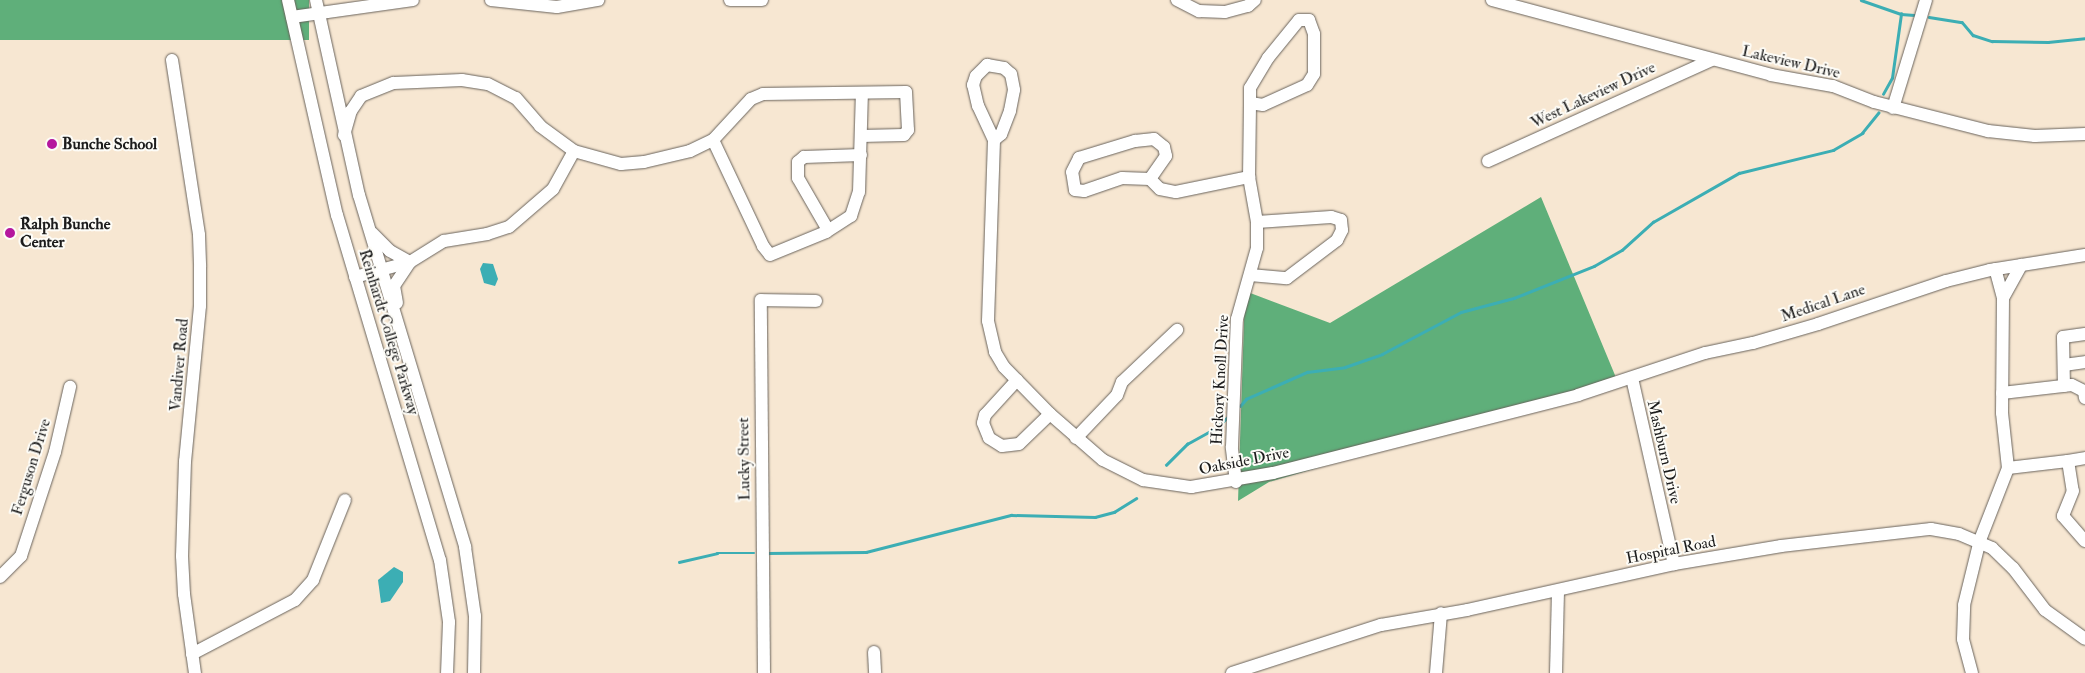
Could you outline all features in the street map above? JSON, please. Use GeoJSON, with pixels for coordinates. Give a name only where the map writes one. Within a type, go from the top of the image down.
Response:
{"type":"FeatureCollection","features":[{"type":"Feature","properties":{"kind":"street","name":"Reinhardt College Parkway"},"geometry":{"type":"LineString","coordinates":[[288,0],[326,171],[355,277],[440,560],[449,622],[448,673]]}},
{"type":"Feature","properties":{"kind":"street","name":"Reinhardt College Parkway"},"geometry":{"type":"LineString","coordinates":[[316,0],[344,134],[380,270],[471,576],[475,616],[474,673]]}},
{"type":"Feature","properties":{"kind":"street"},"geometry":{"type":"LineString","coordinates":[[292,17],[413,0]]}},
{"type":"Feature","properties":{"kind":"street"},"geometry":{"type":"LineString","coordinates":[[491,0],[557,7],[598,0]]}},
{"type":"Feature","properties":{"kind":"street"},"geometry":{"type":"LineString","coordinates":[[730,0],[762,0]]}},
{"type":"Feature","properties":{"kind":"street"},"geometry":{"type":"LineString","coordinates":[[1177,0],[1199,11],[1225,12],[1248,6],[1255,0]]}},
{"type":"Feature","properties":{"kind":"street","name":"Lakeview Drive"},"geometry":{"type":"LineString","coordinates":[[1492,0],[1771,75],[1834,86],[1894,108],[2012,134],[2085,134]]}},
{"type":"Feature","properties":{"kind":"street"},"geometry":{"type":"LineString","coordinates":[[1894,108],[1926,0]]}},
{"type":"Feature","properties":{"kind":"street","name":"Hickory Knoll Drive"},"geometry":{"type":"LineString","coordinates":[[1236,482],[1232,448],[1237,319],[1256,253],[1257,222],[1249,178],[1250,88],[1268,58],[1299,20],[1309,20],[1314,34],[1314,74],[1307,85],[1263,105],[1250,103]]}},
{"type":"Feature","properties":{"kind":"street","name":"Vandiver Road"},"geometry":{"type":"LineString","coordinates":[[172,60],[199,235],[200,306],[185,461],[182,556],[195,673]]}},
{"type":"Feature","properties":{"kind":"street","name":"West Lakeview Drive"},"geometry":{"type":"LineString","coordinates":[[1488,161],[1712,60]]}},
{"type":"Feature","properties":{"kind":"street","name":"Oakside Drive"},"geometry":{"type":"LineString","coordinates":[[994,140],[1001,134],[1010,111],[1014,90],[1011,74],[1004,68],[987,65],[976,76],[973,86],[978,106],[994,140],[988,321],[995,352],[1016,380],[1076,438],[1103,460],[1144,480],[1191,487],[1236,482],[1506,414],[1632,378]]}},
{"type":"Feature","properties":{"kind":"street"},"geometry":{"type":"LineString","coordinates":[[344,134],[348,118],[356,101],[380,88],[418,80],[488,84],[516,98],[540,126],[574,151],[621,164],[644,162],[690,151],[712,140],[756,96],[906,92],[908,130],[899,137],[862,136]]}},
{"type":"Feature","properties":{"kind":"street"},"geometry":{"type":"LineString","coordinates":[[712,140],[763,246],[770,255],[828,230],[851,216],[859,192],[862,93]]}},
{"type":"Feature","properties":{"kind":"street"},"geometry":{"type":"LineString","coordinates":[[1150,179],[1166,156],[1164,147],[1154,139],[1135,141],[1080,158],[1072,172],[1074,190],[1084,191],[1122,178],[1150,179],[1160,189],[1176,192],[1249,178]]}},
{"type":"Feature","properties":{"kind":"street"},"geometry":{"type":"LineString","coordinates":[[355,277],[410,262],[444,241],[487,234],[508,227],[553,189],[574,151]]}},
{"type":"Feature","properties":{"kind":"street"},"geometry":{"type":"LineString","coordinates":[[828,230],[798,178],[798,162],[804,157],[861,154]]}},
{"type":"Feature","properties":{"kind":"street"},"geometry":{"type":"LineString","coordinates":[[1250,275],[1287,278],[1337,240],[1342,230],[1340,220],[1332,217],[1257,222]]}},
{"type":"Feature","properties":{"kind":"street"},"geometry":{"type":"LineString","coordinates":[[369,229],[390,251],[410,262]]}},
{"type":"Feature","properties":{"kind":"street","name":"Medical Lane"},"geometry":{"type":"LineString","coordinates":[[1632,378],[1705,353],[1753,343],[1884,299],[1995,270],[2085,255]]}},
{"type":"Feature","properties":{"kind":"street"},"geometry":{"type":"LineString","coordinates":[[408,362],[394,286],[410,262]]}},
{"type":"Feature","properties":{"kind":"street"},"geometry":{"type":"LineString","coordinates":[[2003,298],[2021,265]]}},
{"type":"Feature","properties":{"kind":"street"},"geometry":{"type":"LineString","coordinates":[[1972,673],[1962,624],[1980,540],[2008,468],[2002,393],[2003,298],[1995,270]]}},
{"type":"Feature","properties":{"kind":"street","name":"Lucky Street"},"geometry":{"type":"LineString","coordinates":[[764,673],[761,300],[816,301]]}},
{"type":"Feature","properties":{"kind":"street"},"geometry":{"type":"LineString","coordinates":[[1076,438],[1117,395],[1122,382],[1177,330]]}},
{"type":"Feature","properties":{"kind":"street"},"geometry":{"type":"LineString","coordinates":[[2064,386],[2063,337],[2085,334]]}},
{"type":"Feature","properties":{"kind":"street"},"geometry":{"type":"LineString","coordinates":[[2064,365],[2085,362]]}},
{"type":"Feature","properties":{"kind":"street","name":"Mashburn Drive"},"geometry":{"type":"LineString","coordinates":[[1632,378],[1674,564]]}},
{"type":"Feature","properties":{"kind":"street"},"geometry":{"type":"LineString","coordinates":[[1016,380],[985,415],[984,423],[989,438],[1002,446],[1019,444],[1050,414]]}},
{"type":"Feature","properties":{"kind":"street"},"geometry":{"type":"LineString","coordinates":[[2002,393],[2072,385],[2084,391],[2085,398]]}},
{"type":"Feature","properties":{"kind":"street","name":"Ferguson Drive"},"geometry":{"type":"LineString","coordinates":[[0,577],[22,556],[55,452],[70,387]]}},
{"type":"Feature","properties":{"kind":"street"},"geometry":{"type":"LineString","coordinates":[[2008,468],[2085,458]]}},
{"type":"Feature","properties":{"kind":"street"},"geometry":{"type":"LineString","coordinates":[[2068,461],[2072,491],[2063,516],[2085,541]]}},
{"type":"Feature","properties":{"kind":"street"},"geometry":{"type":"LineString","coordinates":[[192,654],[295,600],[313,580],[345,500]]}},
{"type":"Feature","properties":{"kind":"street","name":"Hospital Road"},"geometry":{"type":"LineString","coordinates":[[1232,673],[1381,625],[1558,591],[1674,564],[1781,546],[1931,529],[1980,540],[2013,568],[2045,610],[2085,639]]}},
{"type":"Feature","properties":{"kind":"street"},"geometry":{"type":"LineString","coordinates":[[1556,673],[1558,591]]}},
{"type":"Feature","properties":{"kind":"street"},"geometry":{"type":"LineString","coordinates":[[1436,673],[1441,613]]}},
{"type":"Feature","properties":{"kind":"street"},"geometry":{"type":"LineString","coordinates":[[874,652],[875,673]]}},
{"type":"Feature","properties":{"kind":"green space"},"geometry":{"type":"Polygon","coordinates":[[[0,0],[309,0],[309,40],[0,40],[0,0]]]}},
{"type":"Feature","properties":{"kind":"green space"},"geometry":{"type":"Polygon","coordinates":[[[1541,197],[1617,380],[1269,482],[1238,501],[1245,291],[1330,323],[1541,197]]]}},
{"type":"Feature","properties":{"kind":"water"},"geometry":{"type":"Polygon","coordinates":[[[483,263],[493,264],[498,279],[495,286],[484,283],[480,269],[483,263]]]}},
{"type":"Feature","properties":{"kind":"water"},"geometry":{"type":"Polygon","coordinates":[[[394,567],[403,572],[403,582],[390,601],[381,603],[378,580],[394,567]]]}},
{"type":"Feature","properties":{"kind":"waterway"},"geometry":{"type":"LineString","coordinates":[[1861,0],[1901,14],[1914,15]]}},
{"type":"Feature","properties":{"kind":"waterway"},"geometry":{"type":"LineString","coordinates":[[1883,94],[1892,78],[1901,14]]}},
{"type":"Feature","properties":{"kind":"waterway"},"geometry":{"type":"LineString","coordinates":[[1929,17],[1962,22],[1973,35],[1992,41],[2048,42],[2085,38]]}},
{"type":"Feature","properties":{"kind":"waterway"},"geometry":{"type":"LineString","coordinates":[[1240,406],[1246,399],[1307,372],[1345,367],[1382,354],[1461,312],[1514,298],[1594,266],[1622,250],[1653,222],[1739,173],[1833,150],[1862,133],[1878,113]]}},
{"type":"Feature","properties":{"kind":"waterway"},"geometry":{"type":"LineString","coordinates":[[1166,465],[1187,444],[1216,428],[1228,417]]}},
{"type":"Feature","properties":{"kind":"waterway"},"geometry":{"type":"LineString","coordinates":[[767,553],[866,552],[1011,515],[1095,517],[1114,512],[1136,498]]}},
{"type":"Feature","properties":{"kind":"waterway"},"geometry":{"type":"LineString","coordinates":[[679,562],[717,553],[754,553]]}},
{"type":"Feature","properties":{"kind":"place","name":"Bunche School"},"geometry":{"type":"Point","coordinates":[52,144]}},
{"type":"Feature","properties":{"kind":"place","name":"Ralph Bunche Center"},"geometry":{"type":"Point","coordinates":[10,233]}}]}
